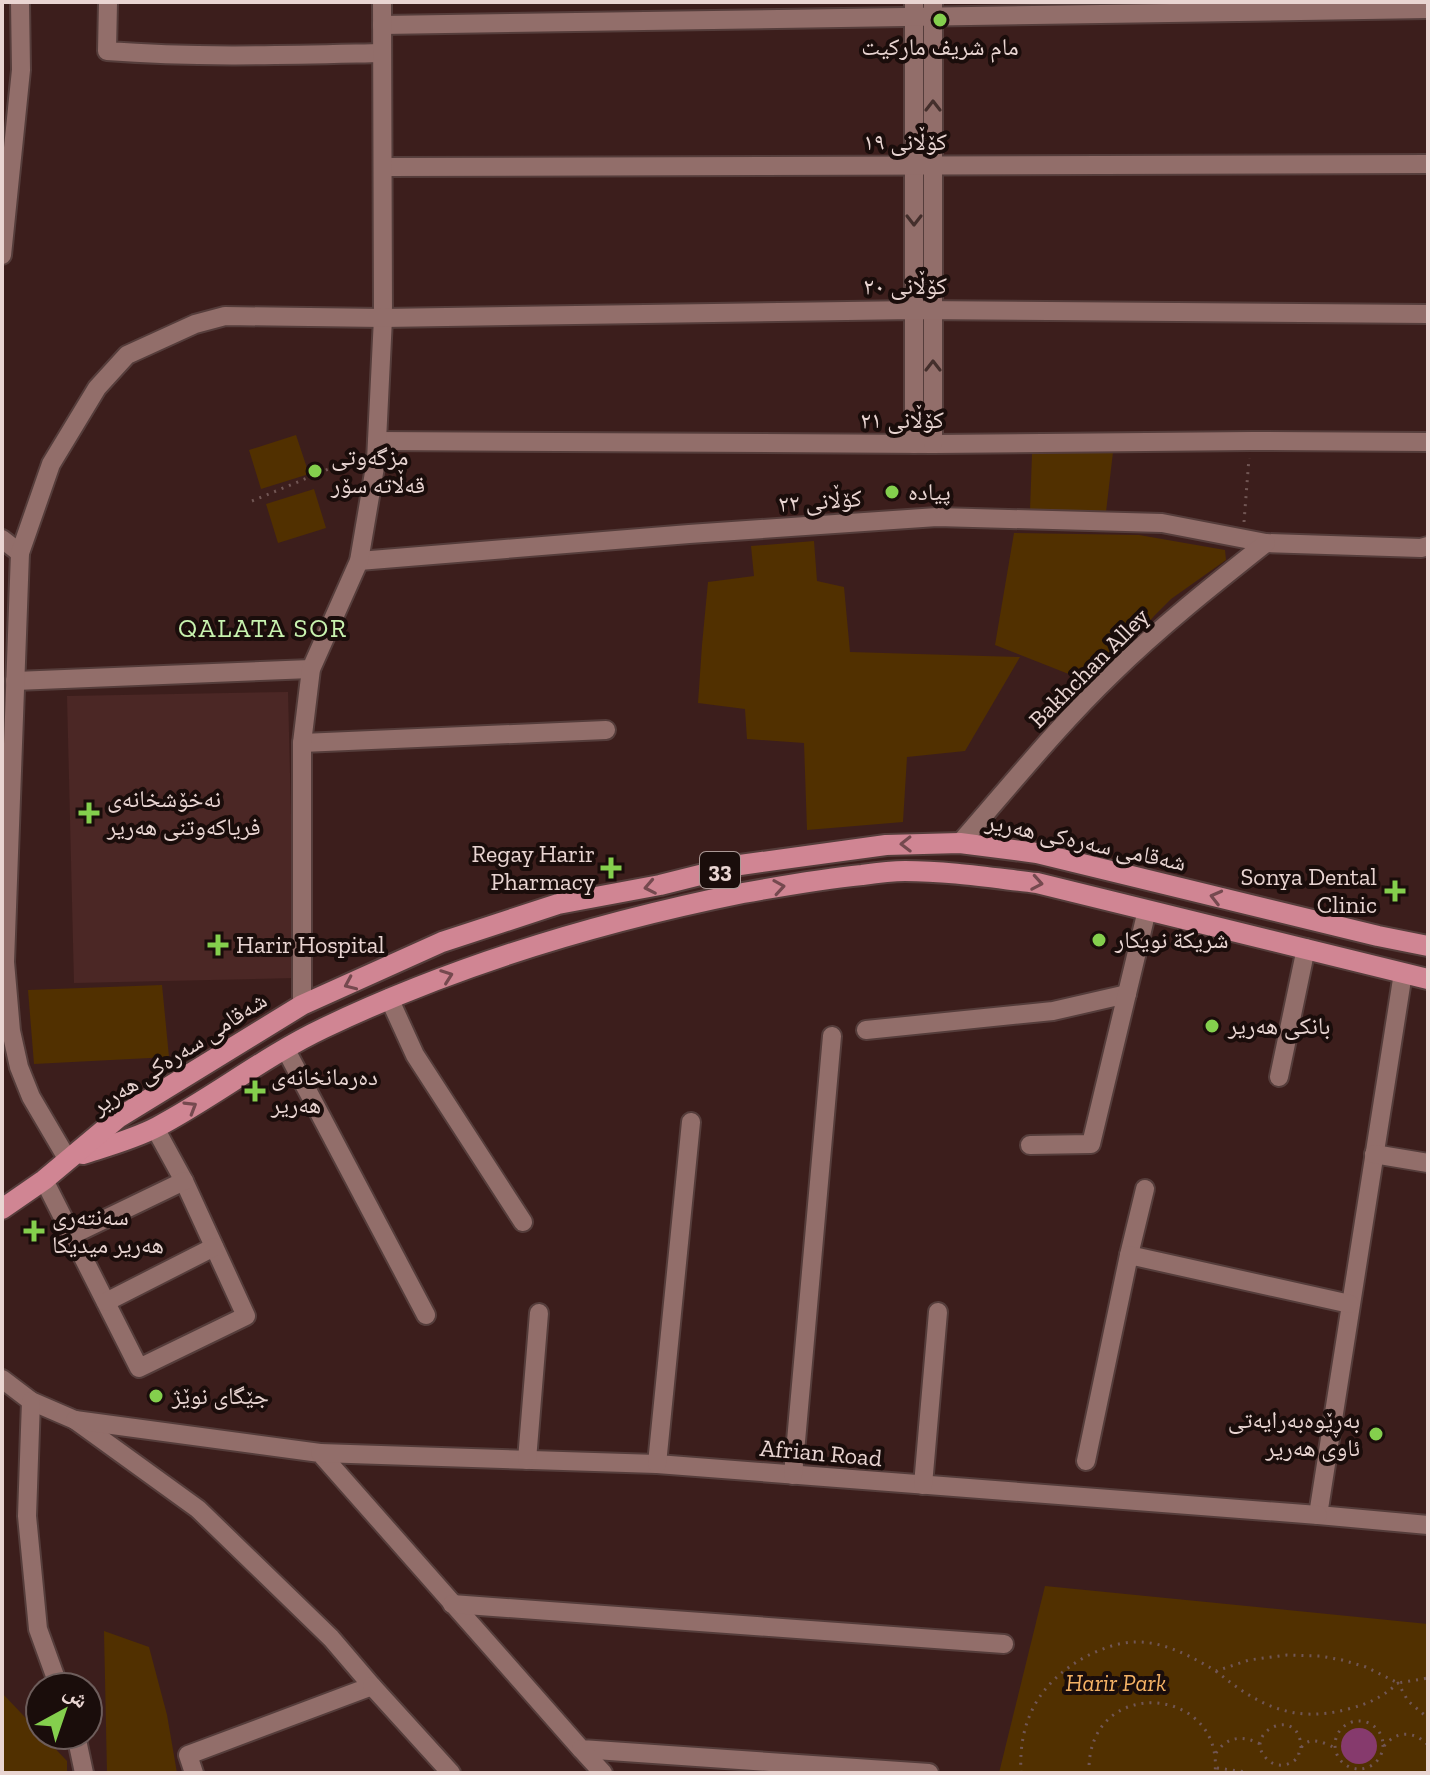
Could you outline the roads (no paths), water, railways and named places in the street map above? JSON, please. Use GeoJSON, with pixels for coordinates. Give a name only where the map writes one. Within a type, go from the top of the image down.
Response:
{"type":"FeatureCollection","features":[{"type":"Feature","properties":{"kind":"main road","name":"شەقامی سەرەکی هەریر"},"geometry":{"type":"LineString","coordinates":[[68,1160],[118,1118],[302,1005],[442,942],[558,904],[660,885],[740,865],[886,845],[960,843],[1037,853],[1378,936],[1427,945]]}},
{"type":"Feature","properties":{"kind":"main road","name":"شەقامی سەرەکی هەریر"},"geometry":{"type":"LineString","coordinates":[[68,1160],[155,1128],[321,1029],[457,972],[560,938],[638,917],[696,903],[840,877],[903,870],[1037,883],[1418,976]]}},
{"type":"Feature","properties":{"kind":"main road"},"geometry":{"type":"LineString","coordinates":[[1418,976],[1427,945]]}},
{"type":"Feature","properties":{"kind":"main road","name":"33"},"geometry":{"type":"LineString","coordinates":[[2,1209],[68,1160]]}},
{"type":"Feature","properties":{"kind":"street"},"geometry":{"type":"LineString","coordinates":[[2,255],[21,70],[20,2]]}},
{"type":"Feature","properties":{"kind":"street"},"geometry":{"type":"LineString","coordinates":[[108,2],[107,51],[230,56],[382,53]]}},
{"type":"Feature","properties":{"kind":"street"},"geometry":{"type":"LineString","coordinates":[[302,1005],[302,743],[311,669],[359,561],[376,461],[383,318],[382,2]]}},
{"type":"Feature","properties":{"kind":"street"},"geometry":{"type":"LineString","coordinates":[[382,25],[914,9],[1428,9]]}},
{"type":"Feature","properties":{"kind":"street"},"geometry":{"type":"LineString","coordinates":[[914,9],[924,166]]}},
{"type":"Feature","properties":{"kind":"street"},"geometry":{"type":"LineString","coordinates":[[924,444],[924,166],[933,9]]}},
{"type":"Feature","properties":{"kind":"street","name":"کۆڵانی ١٩"},"geometry":{"type":"LineString","coordinates":[[383,167],[1428,164]]}},
{"type":"Feature","properties":{"kind":"street","name":"کۆڵانی ٢٠"},"geometry":{"type":"LineString","coordinates":[[68,1160],[31,1097],[19,1067],[11,1031],[5,962],[20,553],[51,464],[97,388],[127,355],[195,324],[225,316],[383,318],[924,310],[1428,314]]}},
{"type":"Feature","properties":{"kind":"street","name":"کۆڵانی ٢١"},"geometry":{"type":"LineString","coordinates":[[377,441],[924,444],[1428,442]]}},
{"type":"Feature","properties":{"kind":"street","name":"کۆڵانی ٢٢"},"geometry":{"type":"LineString","coordinates":[[359,561],[937,517],[1162,523],[1266,543],[1428,546]]}},
{"type":"Feature","properties":{"kind":"street"},"geometry":{"type":"LineString","coordinates":[[2,539],[20,553]]}},
{"type":"Feature","properties":{"kind":"street","name":"Bakhchan Alley"},"geometry":{"type":"LineString","coordinates":[[960,843],[1058,730],[1112,674],[1185,607],[1266,543]]}},
{"type":"Feature","properties":{"kind":"street"},"geometry":{"type":"LineString","coordinates":[[15,681],[311,669]]}},
{"type":"Feature","properties":{"kind":"street"},"geometry":{"type":"LineString","coordinates":[[302,743],[606,730]]}},
{"type":"Feature","properties":{"kind":"street"},"geometry":{"type":"LineString","coordinates":[[1030,1145],[1091,1144],[1147,910]]}},
{"type":"Feature","properties":{"kind":"street"},"geometry":{"type":"LineString","coordinates":[[1279,1077],[1306,948]]}},
{"type":"Feature","properties":{"kind":"street"},"geometry":{"type":"LineString","coordinates":[[1318,1515],[1374,1154],[1418,976]]}},
{"type":"Feature","properties":{"kind":"street"},"geometry":{"type":"LineString","coordinates":[[866,1030],[1053,1011],[1127,994]]}},
{"type":"Feature","properties":{"kind":"street"},"geometry":{"type":"LineString","coordinates":[[389,998],[415,1055],[523,1222]]}},
{"type":"Feature","properties":{"kind":"street"},"geometry":{"type":"LineString","coordinates":[[793,1475],[832,1036]]}},
{"type":"Feature","properties":{"kind":"street"},"geometry":{"type":"LineString","coordinates":[[286,1050],[426,1315]]}},
{"type":"Feature","properties":{"kind":"street"},"geometry":{"type":"LineString","coordinates":[[657,1464],[691,1122]]}},
{"type":"Feature","properties":{"kind":"street"},"geometry":{"type":"LineString","coordinates":[[44,1180],[139,1368],[246,1316],[184,1181],[155,1128]]}},
{"type":"Feature","properties":{"kind":"street"},"geometry":{"type":"LineString","coordinates":[[1374,1154],[1428,1163]]}},
{"type":"Feature","properties":{"kind":"street"},"geometry":{"type":"LineString","coordinates":[[72,1235],[184,1181]]}},
{"type":"Feature","properties":{"kind":"street"},"geometry":{"type":"LineString","coordinates":[[1086,1461],[1145,1189]]}},
{"type":"Feature","properties":{"kind":"street"},"geometry":{"type":"LineString","coordinates":[[106,1302],[214,1247]]}},
{"type":"Feature","properties":{"kind":"street"},"geometry":{"type":"LineString","coordinates":[[1129,1255],[1350,1304]]}},
{"type":"Feature","properties":{"kind":"street"},"geometry":{"type":"LineString","coordinates":[[923,1485],[938,1312]]}},
{"type":"Feature","properties":{"kind":"street"},"geometry":{"type":"LineString","coordinates":[[527,1460],[539,1313]]}},
{"type":"Feature","properties":{"kind":"street"},"geometry":{"type":"LineString","coordinates":[[2,1379],[31,1401],[75,1420],[198,1509],[331,1638],[451,1773]]}},
{"type":"Feature","properties":{"kind":"street"},"geometry":{"type":"LineString","coordinates":[[31,1401],[28,1530],[38,1629],[53,1671]]}},
{"type":"Feature","properties":{"kind":"street","name":"Afrian Road"},"geometry":{"type":"LineString","coordinates":[[75,1420],[320,1453],[657,1464],[1428,1525]]}},
{"type":"Feature","properties":{"kind":"street"},"geometry":{"type":"LineString","coordinates":[[320,1453],[603,1773]]}},
{"type":"Feature","properties":{"kind":"street"},"geometry":{"type":"LineString","coordinates":[[452,1604],[1004,1644]]}},
{"type":"Feature","properties":{"kind":"street"},"geometry":{"type":"LineString","coordinates":[[194,1773],[188,1755],[372,1686]]}},
{"type":"Feature","properties":{"kind":"street"},"geometry":{"type":"LineString","coordinates":[[581,1749],[929,1773]]}},
{"type":"Feature","properties":{"kind":"street"},"geometry":{"type":"LineString","coordinates":[[79,1751],[84,1773]]}},
{"type":"Feature","properties":{"kind":"place","name":"مام شریف مارکیت"},"geometry":{"type":"Point","coordinates":[940,20]}},
{"type":"Feature","properties":{"kind":"place","name":"مزگەوتی قەڵاتە سۆر"},"geometry":{"type":"Point","coordinates":[315,471]}},
{"type":"Feature","properties":{"kind":"place","name":"پیادە"},"geometry":{"type":"Point","coordinates":[892,492]}},
{"type":"Feature","properties":{"kind":"place","name":"نەخۆشخانەی فریاکەوتنی هەریر"},"geometry":{"type":"Point","coordinates":[89,813]}},
{"type":"Feature","properties":{"kind":"place","name":"Regay Harir Pharmacy"},"geometry":{"type":"Point","coordinates":[611,868]}},
{"type":"Feature","properties":{"kind":"place","name":"Sonya Dental Clinic"},"geometry":{"type":"Point","coordinates":[1395,891]}},
{"type":"Feature","properties":{"kind":"place","name":"شريكة نويكار"},"geometry":{"type":"Point","coordinates":[1099,940]}},
{"type":"Feature","properties":{"kind":"place","name":"‌Harir Hospital"},"geometry":{"type":"Point","coordinates":[218,945]}},
{"type":"Feature","properties":{"kind":"place","name":"بانکی هەریر"},"geometry":{"type":"Point","coordinates":[1212,1026]}},
{"type":"Feature","properties":{"kind":"place","name":"دەرمانخانەی هەریر"},"geometry":{"type":"Point","coordinates":[255,1091]}},
{"type":"Feature","properties":{"kind":"place","name":"سەنتەری هەریر میدیکا"},"geometry":{"type":"Point","coordinates":[34,1231]}},
{"type":"Feature","properties":{"kind":"place","name":"جێگای نوێژ"},"geometry":{"type":"Point","coordinates":[156,1396]}},
{"type":"Feature","properties":{"kind":"place","name":"بەڕێوەبەرایەتی ئاوی هەریر"},"geometry":{"type":"Point","coordinates":[1376,1434]}},
{"type":"Feature","properties":{"kind":"district","name":"QALATA SOR"},"geometry":{"type":"Point","coordinates":[263,628]}},
{"type":"Feature","properties":{"kind":"park label","name":"Harir Park"},"geometry":{"type":"Point","coordinates":[1116,1683]}}]}
